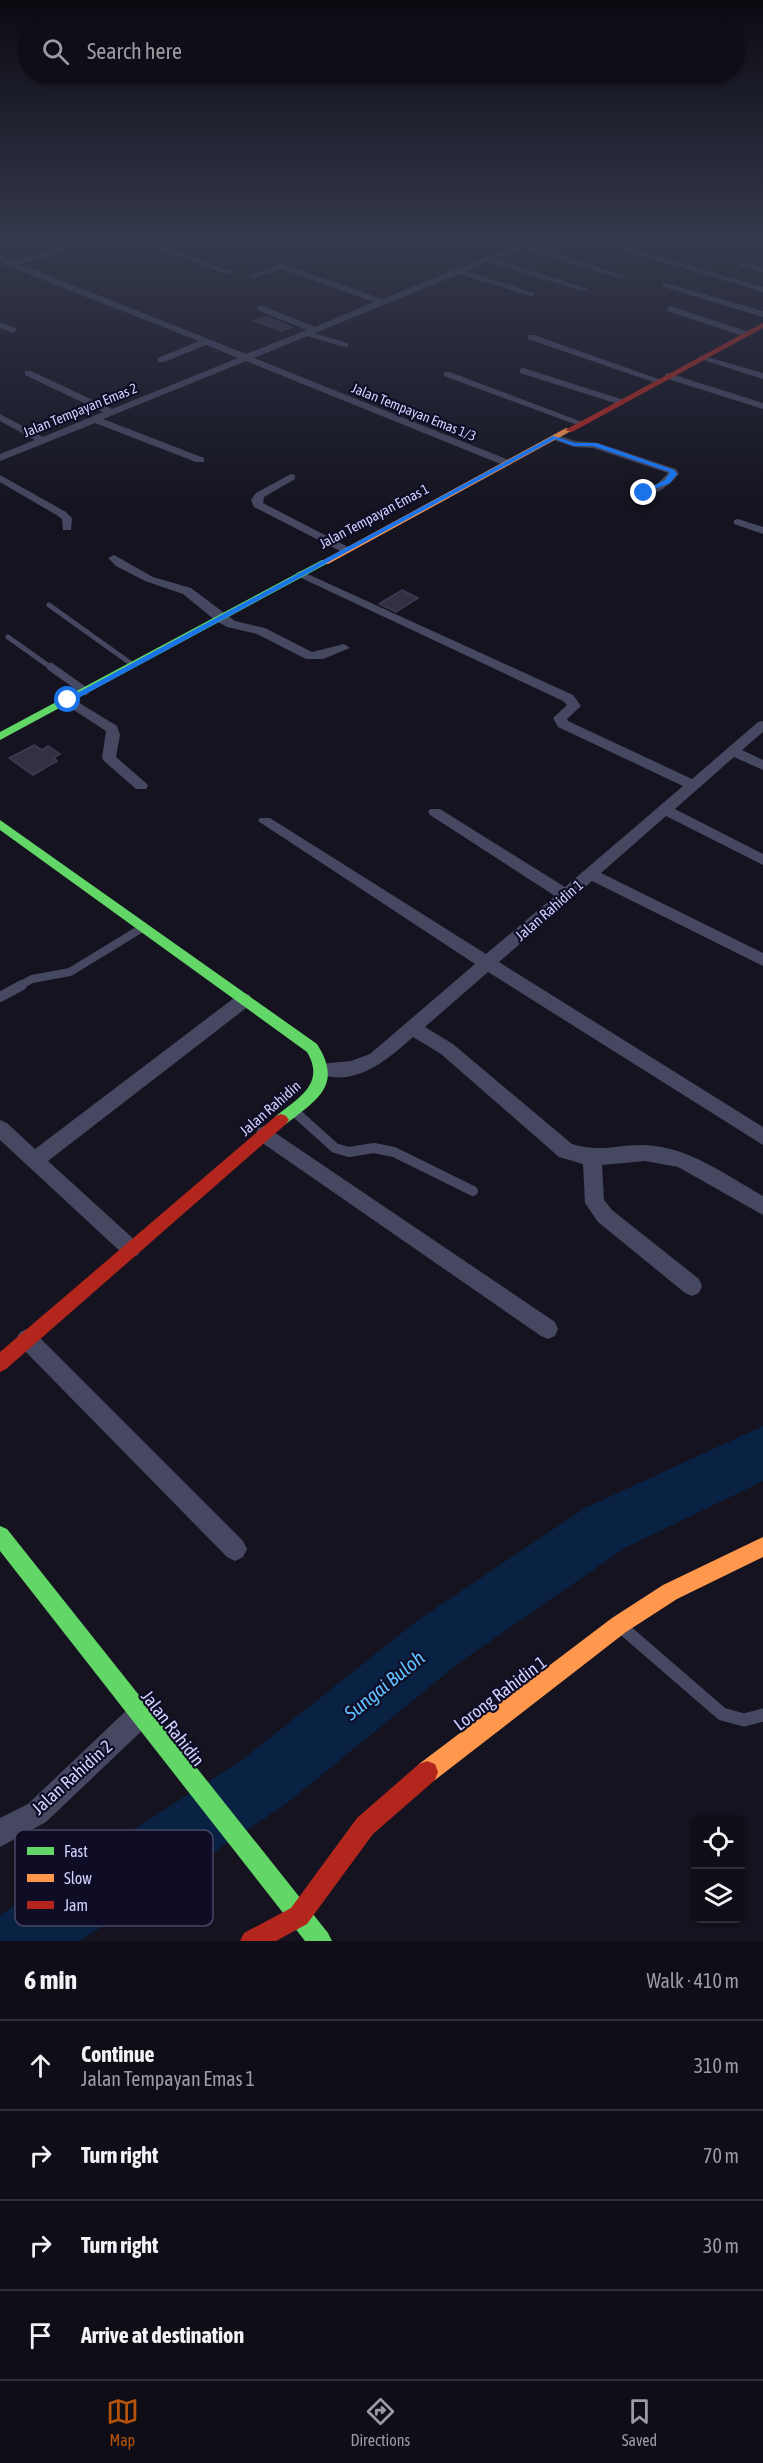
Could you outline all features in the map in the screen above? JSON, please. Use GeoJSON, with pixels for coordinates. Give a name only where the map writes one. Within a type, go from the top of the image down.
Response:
{"type":"FeatureCollection","features":[{"type":"Feature","properties":{"kind":"street","name":"Jalan Tempayan Emas 1/3"},"geometry":{"type":"LineString","coordinates":[[175,330],[507,463]]}},
{"type":"Feature","properties":{"kind":"street","name":"Jalan Tempayan Emas 2"},"geometry":{"type":"LineString","coordinates":[[0,458],[313,330]]}},
{"type":"Feature","properties":{"kind":"street"},"geometry":{"type":"LineString","coordinates":[[733,330],[746,334]]}},
{"type":"Feature","properties":{"kind":"street","name":"Jalan Tempayan Emas 1"},"geometry":{"type":"LineString","coordinates":[[0,737],[754,330]]}},
{"type":"Feature","properties":{"kind":"street"},"geometry":{"type":"LineString","coordinates":[[531,337],[763,406]]}},
{"type":"Feature","properties":{"kind":"street"},"geometry":{"type":"LineString","coordinates":[[161,360],[206,342]]}},
{"type":"Feature","properties":{"kind":"street"},"geometry":{"type":"LineString","coordinates":[[703,357],[763,376]]}},
{"type":"Feature","properties":{"kind":"street"},"geometry":{"type":"LineString","coordinates":[[523,371],[621,402]]}},
{"type":"Feature","properties":{"kind":"street"},"geometry":{"type":"LineString","coordinates":[[28,373],[110,412]]}},
{"type":"Feature","properties":{"kind":"street"},"geometry":{"type":"LineString","coordinates":[[447,374],[580,423]]}},
{"type":"Feature","properties":{"kind":"street"},"geometry":{"type":"LineString","coordinates":[[0,417],[42,440]]}},
{"type":"Feature","properties":{"kind":"street"},"geometry":{"type":"LineString","coordinates":[[94,419],[200,460]]}},
{"type":"Feature","properties":{"kind":"street"},"geometry":{"type":"LineString","coordinates":[[555,437],[574,444],[594,445],[672,471],[674,474],[667,482],[644,493]]}},
{"type":"Feature","properties":{"kind":"street"},"geometry":{"type":"LineString","coordinates":[[291,477],[260,495],[256,500],[258,505],[346,550]]}},
{"type":"Feature","properties":{"kind":"street"},"geometry":{"type":"LineString","coordinates":[[0,478],[68,518],[67,528]]}},
{"type":"Feature","properties":{"kind":"street"},"geometry":{"type":"LineString","coordinates":[[738,522],[763,531]]}},
{"type":"Feature","properties":{"kind":"street"},"geometry":{"type":"LineString","coordinates":[[114,558],[120,564],[149,579],[187,591],[220,618],[231,624],[261,631],[310,656],[317,657],[344,648]]}},
{"type":"Feature","properties":{"kind":"street"},"geometry":{"type":"LineString","coordinates":[[302,574],[568,698],[574,706],[561,718],[563,724],[693,785]]}},
{"type":"Feature","properties":{"kind":"street"},"geometry":{"type":"LineString","coordinates":[[68,700],[112,729],[109,758],[141,786]]}},
{"type":"Feature","properties":{"kind":"street","name":"Jalan Rahidin 1"},"geometry":{"type":"LineString","coordinates":[[325,1069],[350,1070],[364,1066],[413,1028],[763,725]]}},
{"type":"Feature","properties":{"kind":"street"},"geometry":{"type":"LineString","coordinates":[[733,751],[763,766]]}},
{"type":"Feature","properties":{"kind":"street"},"geometry":{"type":"LineString","coordinates":[[666,810],[763,860]]}},
{"type":"Feature","properties":{"kind":"street"},"geometry":{"type":"LineString","coordinates":[[435,812],[566,895]]}},
{"type":"Feature","properties":{"kind":"street"},"geometry":{"type":"LineString","coordinates":[[266,821],[763,1137]]}},
{"type":"Feature","properties":{"kind":"street"},"geometry":{"type":"LineString","coordinates":[[0,824],[312,1048],[321,1058],[325,1069]]}},
{"type":"Feature","properties":{"kind":"street"},"geometry":{"type":"LineString","coordinates":[[590,874],[763,960]]}},
{"type":"Feature","properties":{"kind":"street"},"geometry":{"type":"LineString","coordinates":[[35,1160],[244,1000]]}},
{"type":"Feature","properties":{"kind":"street"},"geometry":{"type":"LineString","coordinates":[[413,1028],[447,1049],[566,1152],[592,1158],[645,1153],[682,1159],[763,1206]]}},
{"type":"Feature","properties":{"kind":"street","name":"Jalan Rahidin"},"geometry":{"type":"LineString","coordinates":[[0,1363],[315,1091],[323,1080],[325,1069]]}},
{"type":"Feature","properties":{"kind":"street"},"geometry":{"type":"LineString","coordinates":[[0,1128],[131,1249]]}},
{"type":"Feature","properties":{"kind":"street"},"geometry":{"type":"LineString","coordinates":[[265,1134],[548,1329]]}},
{"type":"Feature","properties":{"kind":"street"},"geometry":{"type":"LineString","coordinates":[[592,1158],[595,1203],[605,1216],[692,1286]]}},
{"type":"Feature","properties":{"kind":"street"},"geometry":{"type":"LineString","coordinates":[[27,1339],[235,1549]]}},
{"type":"Feature","properties":{"kind":"street","name":"Jalan Rahidin"},"geometry":{"type":"LineString","coordinates":[[0,1536],[165,1748],[320,1941]]}},
{"type":"Feature","properties":{"kind":"street","name":"Lorong Rahidin 1"},"geometry":{"type":"LineString","coordinates":[[298,1916],[365,1826],[407,1786],[619,1625],[670,1592],[763,1547]]}},
{"type":"Feature","properties":{"kind":"street","name":"Jalan Rahidin 2"},"geometry":{"type":"LineString","coordinates":[[0,1833],[37,1813],[140,1715]]}},
{"type":"Feature","properties":{"kind":"street"},"geometry":{"type":"LineString","coordinates":[[252,1941],[298,1916]]}},
{"type":"Feature","properties":{"kind":"lane"},"geometry":{"type":"LineString","coordinates":[[309,331],[346,345]]}},
{"type":"Feature","properties":{"kind":"lane"},"geometry":{"type":"LineString","coordinates":[[49,605],[133,665]]}},
{"type":"Feature","properties":{"kind":"lane"},"geometry":{"type":"LineString","coordinates":[[8,637],[85,691]]}},
{"type":"Feature","properties":{"kind":"lane"},"geometry":{"type":"LineString","coordinates":[[0,998],[32,980],[70,972],[142,928]]}},
{"type":"Feature","properties":{"kind":"lane"},"geometry":{"type":"LineString","coordinates":[[293,1110],[335,1148],[350,1152],[374,1148],[394,1152],[473,1191]]}},
{"type":"Feature","properties":{"kind":"lane"},"geometry":{"type":"LineString","coordinates":[[619,1625],[722,1714],[744,1720],[763,1715]]}},
{"type":"Feature","properties":{"kind":"building"},"geometry":{"type":"Polygon","coordinates":[[[402,590],[418,598],[396,612],[379,604],[402,590]]]}},
{"type":"Feature","properties":{"kind":"building"},"geometry":{"type":"Polygon","coordinates":[[[34,745],[42,750],[48,746],[60,754],[54,758],[57,761],[33,775],[9,758],[34,745]]]}},
{"type":"Feature","properties":{"kind":"waterway","name":"Sungai Buloh"},"geometry":{"type":"LineString","coordinates":[[190,1830],[264,1782],[439,1641],[605,1528],[763,1453]]}},
{"type":"Feature","properties":{"kind":"waterway","name":"Sungai Buloh"},"geometry":{"type":"LineString","coordinates":[[20,1941],[43,1926]]}},
{"type":"Feature","properties":{"kind":"traffic: fast"},"geometry":{"type":"LineString","coordinates":[[0,737],[325,562]]}},
{"type":"Feature","properties":{"kind":"traffic: fast"},"geometry":{"type":"LineString","coordinates":[[0,824],[312,1048],[322,1071],[320,1080],[316,1089],[281,1120]]}},
{"type":"Feature","properties":{"kind":"traffic: fast"},"geometry":{"type":"LineString","coordinates":[[0,1536],[320,1941]]}},
{"type":"Feature","properties":{"kind":"traffic: slow"},"geometry":{"type":"LineString","coordinates":[[325,562],[569,430]]}},
{"type":"Feature","properties":{"kind":"traffic: slow"},"geometry":{"type":"LineString","coordinates":[[427,1772],[619,1625],[670,1592],[763,1547]]}},
{"type":"Feature","properties":{"kind":"traffic: jam"},"geometry":{"type":"LineString","coordinates":[[569,430],[755,330]]}},
{"type":"Feature","properties":{"kind":"traffic: jam"},"geometry":{"type":"LineString","coordinates":[[0,1363],[281,1120]]}},
{"type":"Feature","properties":{"kind":"traffic: jam"},"geometry":{"type":"LineString","coordinates":[[252,1941],[299,1916],[365,1826],[427,1772]]}},
{"type":"Feature","properties":{"kind":"route"},"geometry":{"type":"LineString","coordinates":[[68,700],[555,437],[574,444],[594,445],[672,471],[674,474],[667,482],[644,493]]}}]}
